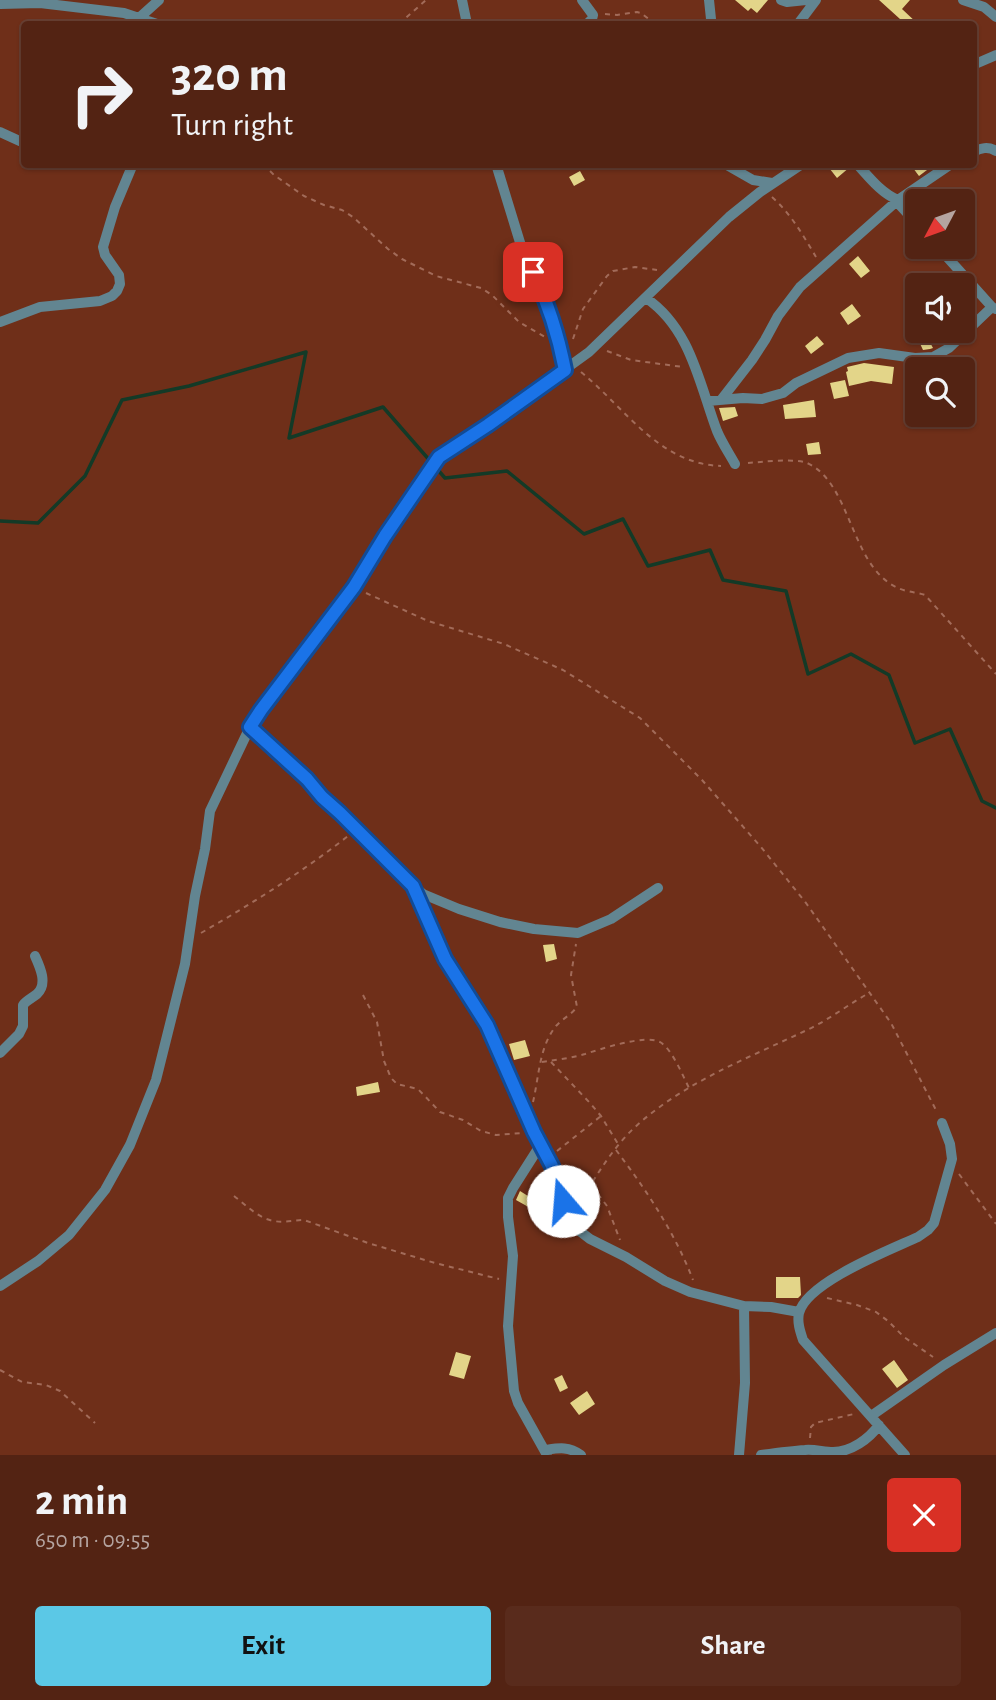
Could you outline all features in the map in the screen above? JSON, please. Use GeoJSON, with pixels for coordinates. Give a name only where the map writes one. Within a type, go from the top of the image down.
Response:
{"type":"FeatureCollection","features":[{"type":"Feature","properties":{"kind":"street"},"geometry":{"type":"LineString","coordinates":[[139,18],[159,0]]}},
{"type":"Feature","properties":{"kind":"street"},"geometry":{"type":"LineString","coordinates":[[461,0],[466,21]]}},
{"type":"Feature","properties":{"kind":"street"},"geometry":{"type":"LineString","coordinates":[[582,0],[591,11],[590,21]]}},
{"type":"Feature","properties":{"kind":"street"},"geometry":{"type":"LineString","coordinates":[[709,0],[711,21]]}},
{"type":"Feature","properties":{"kind":"street"},"geometry":{"type":"LineString","coordinates":[[781,0],[806,0]]}},
{"type":"Feature","properties":{"kind":"street"},"geometry":{"type":"LineString","coordinates":[[800,21],[816,0]]}},
{"type":"Feature","properties":{"kind":"street"},"geometry":{"type":"LineString","coordinates":[[963,0],[976,3],[996,17]]}},
{"type":"Feature","properties":{"kind":"street"},"geometry":{"type":"LineString","coordinates":[[0,4],[40,3],[124,13],[148,21]]}},
{"type":"Feature","properties":{"kind":"street"},"geometry":{"type":"LineString","coordinates":[[977,63],[996,55]]}},
{"type":"Feature","properties":{"kind":"street"},"geometry":{"type":"LineString","coordinates":[[0,132],[21,142]]}},
{"type":"Feature","properties":{"kind":"street"},"geometry":{"type":"LineString","coordinates":[[977,150],[990,148],[996,151]]}},
{"type":"Feature","properties":{"kind":"street"},"geometry":{"type":"LineString","coordinates":[[0,321],[40,307],[100,301],[117,291],[120,284],[119,275],[105,256],[103,247],[115,208],[132,168]]}},
{"type":"Feature","properties":{"kind":"street"},"geometry":{"type":"LineString","coordinates":[[497,168],[522,249],[551,311],[569,367]]}},
{"type":"Feature","properties":{"kind":"street"},"geometry":{"type":"LineString","coordinates":[[732,168],[768,186]]}},
{"type":"Feature","properties":{"kind":"street"},"geometry":{"type":"LineString","coordinates":[[861,168],[905,210]]}},
{"type":"Feature","properties":{"kind":"street"},"geometry":{"type":"LineString","coordinates":[[721,400],[752,360],[778,316],[800,287],[897,200],[945,168]]}},
{"type":"Feature","properties":{"kind":"street"},"geometry":{"type":"LineString","coordinates":[[0,1272],[3,1284],[38,1261],[69,1235],[105,1190],[130,1145],[159,1067],[185,964],[210,811],[250,727],[354,587],[428,471],[439,457],[597,346],[672,271],[729,217],[768,186],[783,169]]}},
{"type":"Feature","properties":{"kind":"street"},"geometry":{"type":"LineString","coordinates":[[708,401],[762,399],[783,393],[848,358],[879,353],[915,358],[933,357],[949,348],[994,308],[948,259]]}},
{"type":"Feature","properties":{"kind":"street"},"geometry":{"type":"LineString","coordinates":[[646,298],[668,316],[692,359],[722,442],[735,464]]}},
{"type":"Feature","properties":{"kind":"street"},"geometry":{"type":"LineString","coordinates":[[250,727],[307,779],[413,886],[423,894],[458,909],[534,929],[578,933],[611,919],[658,888]]}},
{"type":"Feature","properties":{"kind":"street"},"geometry":{"type":"LineString","coordinates":[[413,886],[445,959],[487,1025],[548,1158],[569,1220],[577,1229],[665,1281],[698,1295],[744,1306],[799,1312]]}},
{"type":"Feature","properties":{"kind":"street"},"geometry":{"type":"LineString","coordinates":[[0,1053],[19,1034],[23,1026],[23,1005],[42,987],[42,974],[35,956]]}},
{"type":"Feature","properties":{"kind":"street"},"geometry":{"type":"LineString","coordinates":[[905,1455],[803,1340],[799,1328],[799,1312],[812,1294],[839,1275],[918,1237],[934,1223],[951,1165],[950,1143],[942,1123]]}},
{"type":"Feature","properties":{"kind":"street"},"geometry":{"type":"LineString","coordinates":[[541,1144],[508,1198],[513,1256],[508,1326],[514,1391],[546,1453],[565,1448],[581,1455]]}},
{"type":"Feature","properties":{"kind":"street"},"geometry":{"type":"LineString","coordinates":[[739,1455],[745,1383],[744,1306]]}},
{"type":"Feature","properties":{"kind":"street"},"geometry":{"type":"LineString","coordinates":[[872,1416],[944,1365],[996,1333]]}},
{"type":"Feature","properties":{"kind":"street"},"geometry":{"type":"LineString","coordinates":[[761,1455],[808,1450],[835,1452],[846,1449],[873,1433],[872,1416]]}},
{"type":"Feature","properties":{"kind":"path"},"geometry":{"type":"LineString","coordinates":[[402,21],[426,0]]}},
{"type":"Feature","properties":{"kind":"path"},"geometry":{"type":"LineString","coordinates":[[591,11],[617,15],[637,12],[651,21]]}},
{"type":"Feature","properties":{"kind":"path"},"geometry":{"type":"LineString","coordinates":[[267,168],[304,196],[342,210],[353,217],[402,259],[436,276],[481,288],[492,295],[519,323],[561,346],[570,344],[583,309],[613,271],[635,267],[672,271]]}},
{"type":"Feature","properties":{"kind":"path"},"geometry":{"type":"LineString","coordinates":[[768,186],[797,224],[822,268]]}},
{"type":"Feature","properties":{"kind":"path"},"geometry":{"type":"LineString","coordinates":[[597,346],[631,360],[696,369]]}},
{"type":"Feature","properties":{"kind":"path"},"geometry":{"type":"LineString","coordinates":[[569,367],[588,377],[643,433],[668,450],[694,462],[718,467],[806,462],[833,488],[859,545],[886,580],[900,589],[925,595],[996,674]]}},
{"type":"Feature","properties":{"kind":"path"},"geometry":{"type":"LineString","coordinates":[[354,587],[428,621],[503,644],[564,670],[639,718],[702,780],[806,903],[891,1023],[942,1123]]}},
{"type":"Feature","properties":{"kind":"path"},"geometry":{"type":"LineString","coordinates":[[189,940],[314,863],[357,829]]}},
{"type":"Feature","properties":{"kind":"path"},"geometry":{"type":"LineString","coordinates":[[529,1120],[547,1044],[556,1026],[577,1007],[571,975],[578,933]]}},
{"type":"Feature","properties":{"kind":"path"},"geometry":{"type":"LineString","coordinates":[[569,1220],[615,1149],[653,1112],[690,1088],[756,1053],[812,1028],[869,993]]}},
{"type":"Feature","properties":{"kind":"path"},"geometry":{"type":"LineString","coordinates":[[363,995],[377,1022],[384,1061],[391,1078],[397,1084],[418,1089],[440,1112],[463,1120],[481,1131],[496,1135],[534,1132]]}},
{"type":"Feature","properties":{"kind":"path"},"geometry":{"type":"LineString","coordinates":[[541,1062],[586,1054],[611,1045],[653,1040],[667,1049],[690,1088]]}},
{"type":"Feature","properties":{"kind":"path"},"geometry":{"type":"LineString","coordinates":[[550,1061],[601,1116],[619,1144]]}},
{"type":"Feature","properties":{"kind":"path"},"geometry":{"type":"LineString","coordinates":[[548,1158],[588,1129],[601,1116]]}},
{"type":"Feature","properties":{"kind":"path"},"geometry":{"type":"LineString","coordinates":[[615,1149],[657,1207],[683,1256],[698,1295]]}},
{"type":"Feature","properties":{"kind":"path"},"geometry":{"type":"LineString","coordinates":[[951,1165],[996,1224]]}},
{"type":"Feature","properties":{"kind":"path"},"geometry":{"type":"LineString","coordinates":[[591,1185],[607,1206],[626,1257]]}},
{"type":"Feature","properties":{"kind":"path"},"geometry":{"type":"LineString","coordinates":[[234,1196],[268,1220],[304,1220],[435,1263],[510,1281]]}},
{"type":"Feature","properties":{"kind":"path"},"geometry":{"type":"LineString","coordinates":[[812,1294],[876,1312],[904,1337],[944,1365]]}},
{"type":"Feature","properties":{"kind":"path"},"geometry":{"type":"LineString","coordinates":[[0,1370],[22,1382],[46,1385],[60,1391],[95,1423]]}},
{"type":"Feature","properties":{"kind":"path"},"geometry":{"type":"LineString","coordinates":[[808,1450],[813,1425],[853,1415],[872,1416]]}},
{"type":"Feature","properties":{"kind":"building"},"geometry":{"type":"Polygon","coordinates":[[[735,0],[768,0],[757,13],[751,8],[748,11],[735,0]]]}},
{"type":"Feature","properties":{"kind":"building"},"geometry":{"type":"Polygon","coordinates":[[[879,0],[910,0],[902,9],[915,21],[898,21],[900,19],[879,0]]]}},
{"type":"Feature","properties":{"kind":"building"},"geometry":{"type":"Polygon","coordinates":[[[829,168],[849,168],[837,178],[829,168]]]}},
{"type":"Feature","properties":{"kind":"building"},"geometry":{"type":"Polygon","coordinates":[[[913,168],[930,168],[919,176],[913,168]]]}},
{"type":"Feature","properties":{"kind":"building"},"geometry":{"type":"Polygon","coordinates":[[[580,171],[585,180],[574,186],[569,177],[580,171]]]}},
{"type":"Feature","properties":{"kind":"building"},"geometry":{"type":"Polygon","coordinates":[[[858,256],[870,271],[861,278],[849,264],[858,256]]]}},
{"type":"Feature","properties":{"kind":"building"},"geometry":{"type":"Polygon","coordinates":[[[852,304],[861,316],[848,325],[840,313],[852,304]]]}},
{"type":"Feature","properties":{"kind":"building"},"geometry":{"type":"Polygon","coordinates":[[[817,336],[824,344],[811,354],[805,346],[817,336]]]}},
{"type":"Feature","properties":{"kind":"building"},"geometry":{"type":"Polygon","coordinates":[[[920,343],[930,343],[933,348],[923,350],[920,343]]]}},
{"type":"Feature","properties":{"kind":"building"},"geometry":{"type":"Polygon","coordinates":[[[864,363],[894,367],[892,384],[871,381],[849,386],[847,367],[864,363]]]}},
{"type":"Feature","properties":{"kind":"building"},"geometry":{"type":"Polygon","coordinates":[[[845,380],[849,396],[834,399],[830,383],[845,380]]]}},
{"type":"Feature","properties":{"kind":"building"},"geometry":{"type":"Polygon","coordinates":[[[814,400],[816,417],[785,419],[783,405],[814,400]]]}},
{"type":"Feature","properties":{"kind":"building"},"geometry":{"type":"Polygon","coordinates":[[[735,407],[738,416],[723,421],[719,408],[735,407]]]}},
{"type":"Feature","properties":{"kind":"building"},"geometry":{"type":"Polygon","coordinates":[[[819,442],[821,454],[808,455],[806,444],[819,442]]]}},
{"type":"Feature","properties":{"kind":"building"},"geometry":{"type":"Polygon","coordinates":[[[554,944],[557,959],[546,962],[543,945],[554,944]]]}},
{"type":"Feature","properties":{"kind":"building"},"geometry":{"type":"Polygon","coordinates":[[[525,1040],[530,1056],[514,1060],[509,1044],[525,1040]]]}},
{"type":"Feature","properties":{"kind":"building"},"geometry":{"type":"Polygon","coordinates":[[[378,1082],[380,1092],[357,1096],[356,1087],[378,1082]]]}},
{"type":"Feature","properties":{"kind":"building"},"geometry":{"type":"Polygon","coordinates":[[[520,1191],[536,1201],[532,1209],[516,1200],[520,1191]]]}},
{"type":"Feature","properties":{"kind":"building"},"geometry":{"type":"Polygon","coordinates":[[[776,1277],[800,1277],[801,1295],[798,1298],[776,1298],[776,1277]]]}},
{"type":"Feature","properties":{"kind":"building"},"geometry":{"type":"Polygon","coordinates":[[[456,1352],[471,1356],[464,1379],[449,1375],[456,1352]]]}},
{"type":"Feature","properties":{"kind":"building"},"geometry":{"type":"Polygon","coordinates":[[[894,1360],[908,1380],[897,1388],[882,1369],[894,1360]]]}},
{"type":"Feature","properties":{"kind":"building"},"geometry":{"type":"Polygon","coordinates":[[[562,1375],[568,1388],[560,1392],[554,1379],[562,1375]]]}},
{"type":"Feature","properties":{"kind":"building"},"geometry":{"type":"Polygon","coordinates":[[[587,1391],[595,1404],[579,1415],[570,1403],[587,1391]]]}},
{"type":"Feature","properties":{"kind":"waterway"},"geometry":{"type":"LineString","coordinates":[[0,521],[38,523],[85,476],[122,400],[189,386],[306,352],[289,438],[383,407],[445,478],[507,471],[584,534],[623,519],[648,566],[710,550],[723,580],[786,591],[808,674],[851,654],[889,675],[915,743],[950,729],[982,801],[996,808]]}},
{"type":"Feature","properties":{"kind":"route"},"geometry":{"type":"LineString","coordinates":[[533,272],[551,311],[562,347],[565,370],[439,457],[354,587],[250,727],[307,779],[413,886],[445,959],[487,1025],[534,1132],[552,1166],[563,1201]]}}]}
